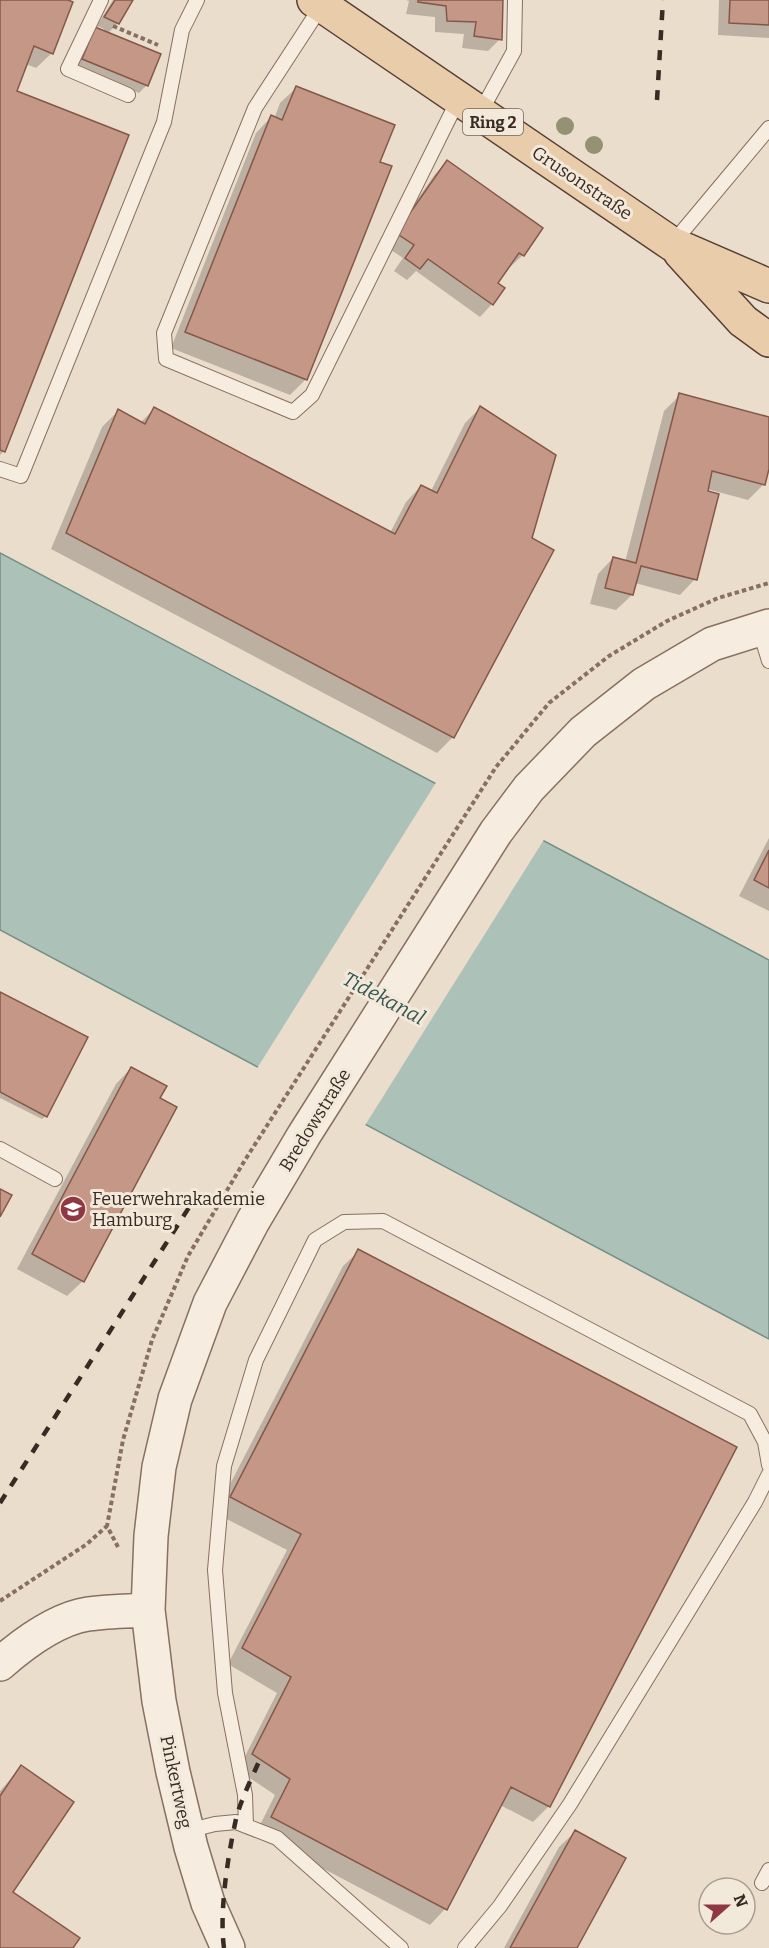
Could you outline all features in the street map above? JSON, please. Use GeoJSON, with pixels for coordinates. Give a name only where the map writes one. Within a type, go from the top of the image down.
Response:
{"type":"FeatureCollection","features":[{"type":"Feature","properties":{"kind":"main road","name":"Grusonstraße"},"geometry":{"type":"LineString","coordinates":[[318,3],[672,244],[769,286]]}},
{"type":"Feature","properties":{"kind":"main road","name":"Grusonstraße"},"geometry":{"type":"LineString","coordinates":[[672,244],[743,321],[769,340]]}},
{"type":"Feature","properties":{"kind":"street","name":"Bredowstraße"},"geometry":{"type":"LineString","coordinates":[[148,1610],[151,1536],[159,1467],[174,1399],[210,1303],[304,1135],[496,832],[528,788],[583,732],[644,684],[712,644],[764,627]]}},
{"type":"Feature","properties":{"kind":"street"},"geometry":{"type":"LineString","coordinates":[[0,1664],[23,1643],[54,1626],[86,1614],[148,1610]]}},
{"type":"Feature","properties":{"kind":"street","name":"Pinkertweg"},"geometry":{"type":"LineString","coordinates":[[148,1610],[159,1701],[173,1772],[208,1903],[228,1948]]}},
{"type":"Feature","properties":{"kind":"lane"},"geometry":{"type":"LineString","coordinates":[[101,0],[68,69],[128,95]]}},
{"type":"Feature","properties":{"kind":"lane"},"geometry":{"type":"LineString","coordinates":[[0,469],[21,476],[164,122],[182,30],[197,0]]}},
{"type":"Feature","properties":{"kind":"lane"},"geometry":{"type":"LineString","coordinates":[[318,3],[255,108],[164,333],[166,359],[293,412],[312,395],[469,106],[514,51],[516,0]]}},
{"type":"Feature","properties":{"kind":"lane"},"geometry":{"type":"LineString","coordinates":[[672,244],[769,128]]}},
{"type":"Feature","properties":{"kind":"lane"},"geometry":{"type":"LineString","coordinates":[[764,627],[769,661]]}},
{"type":"Feature","properties":{"kind":"lane"},"geometry":{"type":"LineString","coordinates":[[0,1149],[55,1179]]}},
{"type":"Feature","properties":{"kind":"lane"},"geometry":{"type":"LineString","coordinates":[[246,1826],[245,1795],[225,1693],[215,1570],[224,1466],[256,1360],[315,1240],[344,1222],[383,1221],[750,1414],[765,1442],[769,1465]]}},
{"type":"Feature","properties":{"kind":"lane"},"geometry":{"type":"LineString","coordinates":[[465,1948],[500,1906],[570,1804],[755,1502],[769,1474]]}},
{"type":"Feature","properties":{"kind":"lane"},"geometry":{"type":"LineString","coordinates":[[187,1831],[236,1822],[277,1838],[401,1948]]}},
{"type":"Feature","properties":{"kind":"lane"},"geometry":{"type":"LineString","coordinates":[[762,1883],[769,1870]]}},
{"type":"Feature","properties":{"kind":"path"},"geometry":{"type":"LineString","coordinates":[[93,17],[177,53]]}},
{"type":"Feature","properties":{"kind":"path"},"geometry":{"type":"LineString","coordinates":[[273,1116],[496,767]]}},
{"type":"Feature","properties":{"kind":"path"},"geometry":{"type":"LineString","coordinates":[[0,1601],[87,1544],[107,1526]]}},
{"type":"Feature","properties":{"kind":"water","name":"Tidekanal"},"geometry":{"type":"Polygon","coordinates":[[[0,553],[769,960],[769,1339],[0,930],[0,553]]]}},
{"type":"Feature","properties":{"kind":"pier"},"geometry":{"type":"Polygon","coordinates":[[[437,781],[545,838],[364,1127],[256,1070],[437,781]]]}},
{"type":"Feature","properties":{"kind":"building"},"geometry":{"type":"Polygon","coordinates":[[[0,0],[68,0],[73,2],[53,54],[34,46],[17,91],[129,135],[5,452],[0,450],[0,0]]]}},
{"type":"Feature","properties":{"kind":"building"},"geometry":{"type":"Polygon","coordinates":[[[115,0],[133,0],[119,24],[104,17],[115,0]]]}},
{"type":"Feature","properties":{"kind":"building"},"geometry":{"type":"Polygon","coordinates":[[[418,0],[503,0],[502,40],[474,36],[476,22],[447,21],[446,6],[418,2],[418,0]]]}},
{"type":"Feature","properties":{"kind":"building"},"geometry":{"type":"Polygon","coordinates":[[[730,0],[769,0],[769,25],[729,23],[730,0]]]}},
{"type":"Feature","properties":{"kind":"building"},"geometry":{"type":"Polygon","coordinates":[[[95,27],[161,54],[148,86],[82,59],[95,27]]]}},
{"type":"Feature","properties":{"kind":"building"},"geometry":{"type":"Polygon","coordinates":[[[296,86],[395,125],[380,162],[392,166],[307,380],[185,332],[271,115],[282,120],[296,86]]]}},
{"type":"Feature","properties":{"kind":"building"},"geometry":{"type":"Polygon","coordinates":[[[447,160],[543,228],[524,256],[519,253],[498,283],[505,288],[493,305],[428,259],[420,269],[405,258],[414,245],[396,233],[447,160]]]}},
{"type":"Feature","properties":{"kind":"building"},"geometry":{"type":"Polygon","coordinates":[[[679,393],[769,417],[769,469],[765,485],[712,471],[708,491],[719,494],[697,580],[641,566],[633,595],[605,588],[613,557],[636,563],[679,393]]]}},
{"type":"Feature","properties":{"kind":"building"},"geometry":{"type":"Polygon","coordinates":[[[480,406],[556,455],[532,538],[554,550],[454,738],[66,533],[118,409],[145,424],[154,407],[395,534],[421,485],[437,493],[480,406]]]}},
{"type":"Feature","properties":{"kind":"building"},"geometry":{"type":"Polygon","coordinates":[[[769,850],[769,888],[754,880],[769,850]]]}},
{"type":"Feature","properties":{"kind":"building"},"geometry":{"type":"Polygon","coordinates":[[[0,992],[88,1037],[47,1117],[0,1092],[0,992]]]}},
{"type":"Feature","properties":{"kind":"building"},"geometry":{"type":"Polygon","coordinates":[[[131,1067],[167,1086],[160,1098],[177,1107],[84,1282],[32,1254],[131,1067]]]}},
{"type":"Feature","properties":{"kind":"building"},"geometry":{"type":"Polygon","coordinates":[[[0,1189],[12,1195],[0,1217],[0,1189]]]}},
{"type":"Feature","properties":{"kind":"building"},"geometry":{"type":"Polygon","coordinates":[[[358,1249],[737,1447],[550,1807],[511,1787],[447,1910],[271,1817],[290,1779],[252,1754],[291,1677],[242,1648],[301,1534],[230,1497],[358,1249]]]}},
{"type":"Feature","properties":{"kind":"building"},"geometry":{"type":"Polygon","coordinates":[[[21,1765],[74,1802],[13,1892],[80,1938],[73,1948],[0,1948],[0,1796],[21,1765]]]}},
{"type":"Feature","properties":{"kind":"building"},"geometry":{"type":"Polygon","coordinates":[[[575,1830],[626,1858],[577,1948],[510,1948],[575,1830]]]}},
{"type":"Feature","properties":{"kind":"railway"},"geometry":{"type":"LineString","coordinates":[[657,100],[663,0]]}},
{"type":"Feature","properties":{"kind":"railway"},"geometry":{"type":"LineString","coordinates":[[0,1503],[197,1195]]}},
{"type":"Feature","properties":{"kind":"railway"},"geometry":{"type":"LineString","coordinates":[[224,1948],[223,1901],[233,1833],[241,1804],[260,1759]]}},
{"type":"Feature","properties":{"kind":"place","name":"Feuerwehrakademie Hamburg"},"geometry":{"type":"Point","coordinates":[73,1209]}}]}
